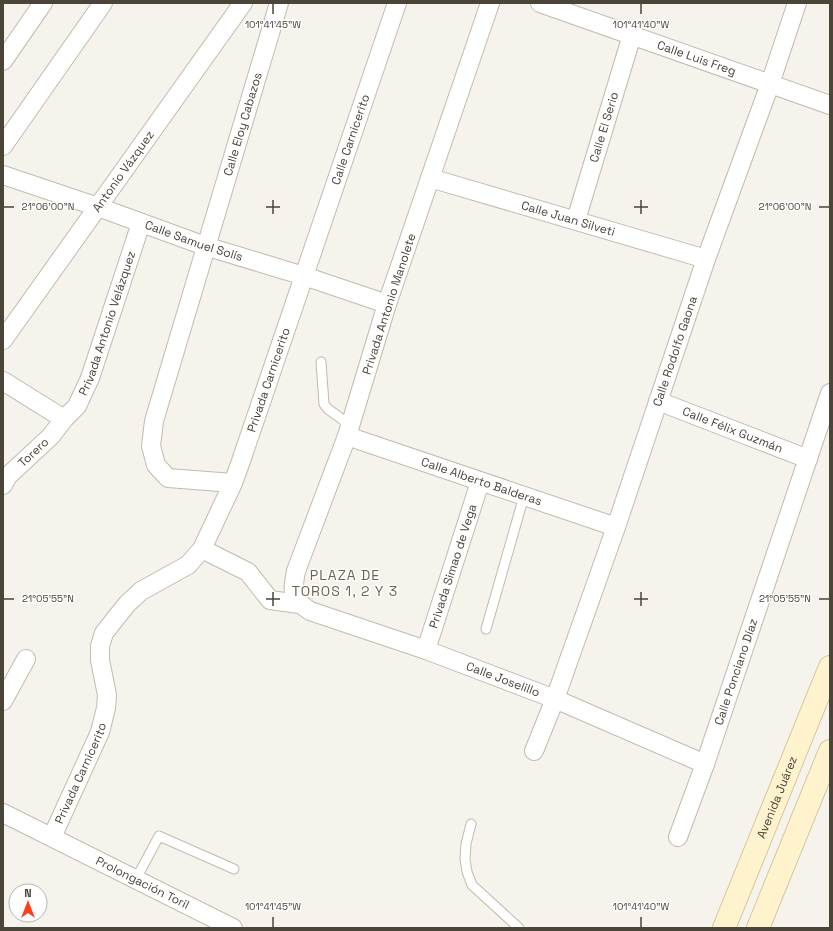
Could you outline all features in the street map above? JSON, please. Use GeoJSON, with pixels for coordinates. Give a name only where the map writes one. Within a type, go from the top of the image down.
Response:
{"type":"FeatureCollection","features":[{"type":"Feature","properties":{"kind":"main road","name":"Avenida Juárez"},"geometry":{"type":"LineString","coordinates":[[724,928],[825,693],[830,667]]}},
{"type":"Feature","properties":{"kind":"main road"},"geometry":{"type":"LineString","coordinates":[[758,928],[830,750]]}},
{"type":"Feature","properties":{"kind":"street"},"geometry":{"type":"LineString","coordinates":[[3,61],[43,3]]}},
{"type":"Feature","properties":{"kind":"street"},"geometry":{"type":"LineString","coordinates":[[3,146],[103,3]]}},
{"type":"Feature","properties":{"kind":"street","name":"Antonio Vázquez"},"geometry":{"type":"LineString","coordinates":[[3,340],[243,3]]}},
{"type":"Feature","properties":{"kind":"street","name":"Calle Eloy Cabazos"},"geometry":{"type":"LineString","coordinates":[[232,484],[168,478],[156,465],[151,446],[154,420],[205,246],[280,3]]}},
{"type":"Feature","properties":{"kind":"street","name":"Calle Carnicerito"},"geometry":{"type":"LineString","coordinates":[[304,276],[397,3]]}},
{"type":"Feature","properties":{"kind":"street","name":"Privada Antonio Manolete"},"geometry":{"type":"LineString","coordinates":[[299,604],[294,592],[296,571],[348,430],[387,304],[490,3]]}},
{"type":"Feature","properties":{"kind":"street","name":"Calle Luis Freg"},"geometry":{"type":"LineString","coordinates":[[540,3],[830,105]]}},
{"type":"Feature","properties":{"kind":"street","name":"Calle Rodolfo Gaona"},"geometry":{"type":"LineString","coordinates":[[534,751],[555,699],[616,527],[706,259],[770,84],[797,3]]}},
{"type":"Feature","properties":{"kind":"street","name":"Calle El Serio"},"geometry":{"type":"LineString","coordinates":[[576,220],[632,35]]}},
{"type":"Feature","properties":{"kind":"street","name":"Calle Samuel Solís"},"geometry":{"type":"LineString","coordinates":[[3,175],[98,207],[205,246],[304,276],[387,304]]}},
{"type":"Feature","properties":{"kind":"street","name":"Calle Juan Silveti"},"geometry":{"type":"LineString","coordinates":[[430,178],[706,259]]}},
{"type":"Feature","properties":{"kind":"street","name":"Privada Antonio Velázquez"},"geometry":{"type":"LineString","coordinates":[[64,419],[77,406],[90,378],[141,223]]}},
{"type":"Feature","properties":{"kind":"street","name":"Privada Carnicerito"},"geometry":{"type":"LineString","coordinates":[[52,837],[100,732],[106,708],[107,695],[100,660],[100,646],[104,633],[126,604],[141,591],[188,565],[202,549],[241,462],[304,276]]}},
{"type":"Feature","properties":{"kind":"street"},"geometry":{"type":"LineString","coordinates":[[3,381],[64,419]]}},
{"type":"Feature","properties":{"kind":"street","name":"Calle Ponciano Díaz"},"geometry":{"type":"LineString","coordinates":[[678,837],[705,764],[830,393]]}},
{"type":"Feature","properties":{"kind":"street","name":"Calle Félix Guzmán"},"geometry":{"type":"LineString","coordinates":[[658,401],[808,459]]}},
{"type":"Feature","properties":{"kind":"street","name":"Torero"},"geometry":{"type":"LineString","coordinates":[[5,478],[50,436],[64,419]]}},
{"type":"Feature","properties":{"kind":"street","name":"Calle Alberto Balderas"},"geometry":{"type":"LineString","coordinates":[[348,430],[480,482],[616,527]]}},
{"type":"Feature","properties":{"kind":"street","name":"Privada Simao de Vega"},"geometry":{"type":"LineString","coordinates":[[426,650],[480,482]]}},
{"type":"Feature","properties":{"kind":"street","name":"Calle Joselillo"},"geometry":{"type":"LineString","coordinates":[[202,549],[248,572],[270,600],[299,604],[310,611],[426,650],[555,699],[705,764]]}},
{"type":"Feature","properties":{"kind":"street"},"geometry":{"type":"LineString","coordinates":[[3,701],[26,659]]}},
{"type":"Feature","properties":{"kind":"street","name":"Prolongación Toril"},"geometry":{"type":"LineString","coordinates":[[3,813],[233,928]]}},
{"type":"Feature","properties":{"kind":"lane"},"geometry":{"type":"LineString","coordinates":[[321,362],[324,404],[348,430]]}},
{"type":"Feature","properties":{"kind":"lane"},"geometry":{"type":"LineString","coordinates":[[486,629],[524,496]]}},
{"type":"Feature","properties":{"kind":"lane"},"geometry":{"type":"LineString","coordinates":[[471,824],[466,844],[465,859],[467,872],[472,886],[519,928]]}},
{"type":"Feature","properties":{"kind":"lane"},"geometry":{"type":"LineString","coordinates":[[136,879],[159,836],[234,868]]}},
{"type":"Feature","properties":{"kind":"district","name":"PLAZA DE TOROS 1, 2 Y 3"},"geometry":{"type":"Point","coordinates":[345,584]}}]}
